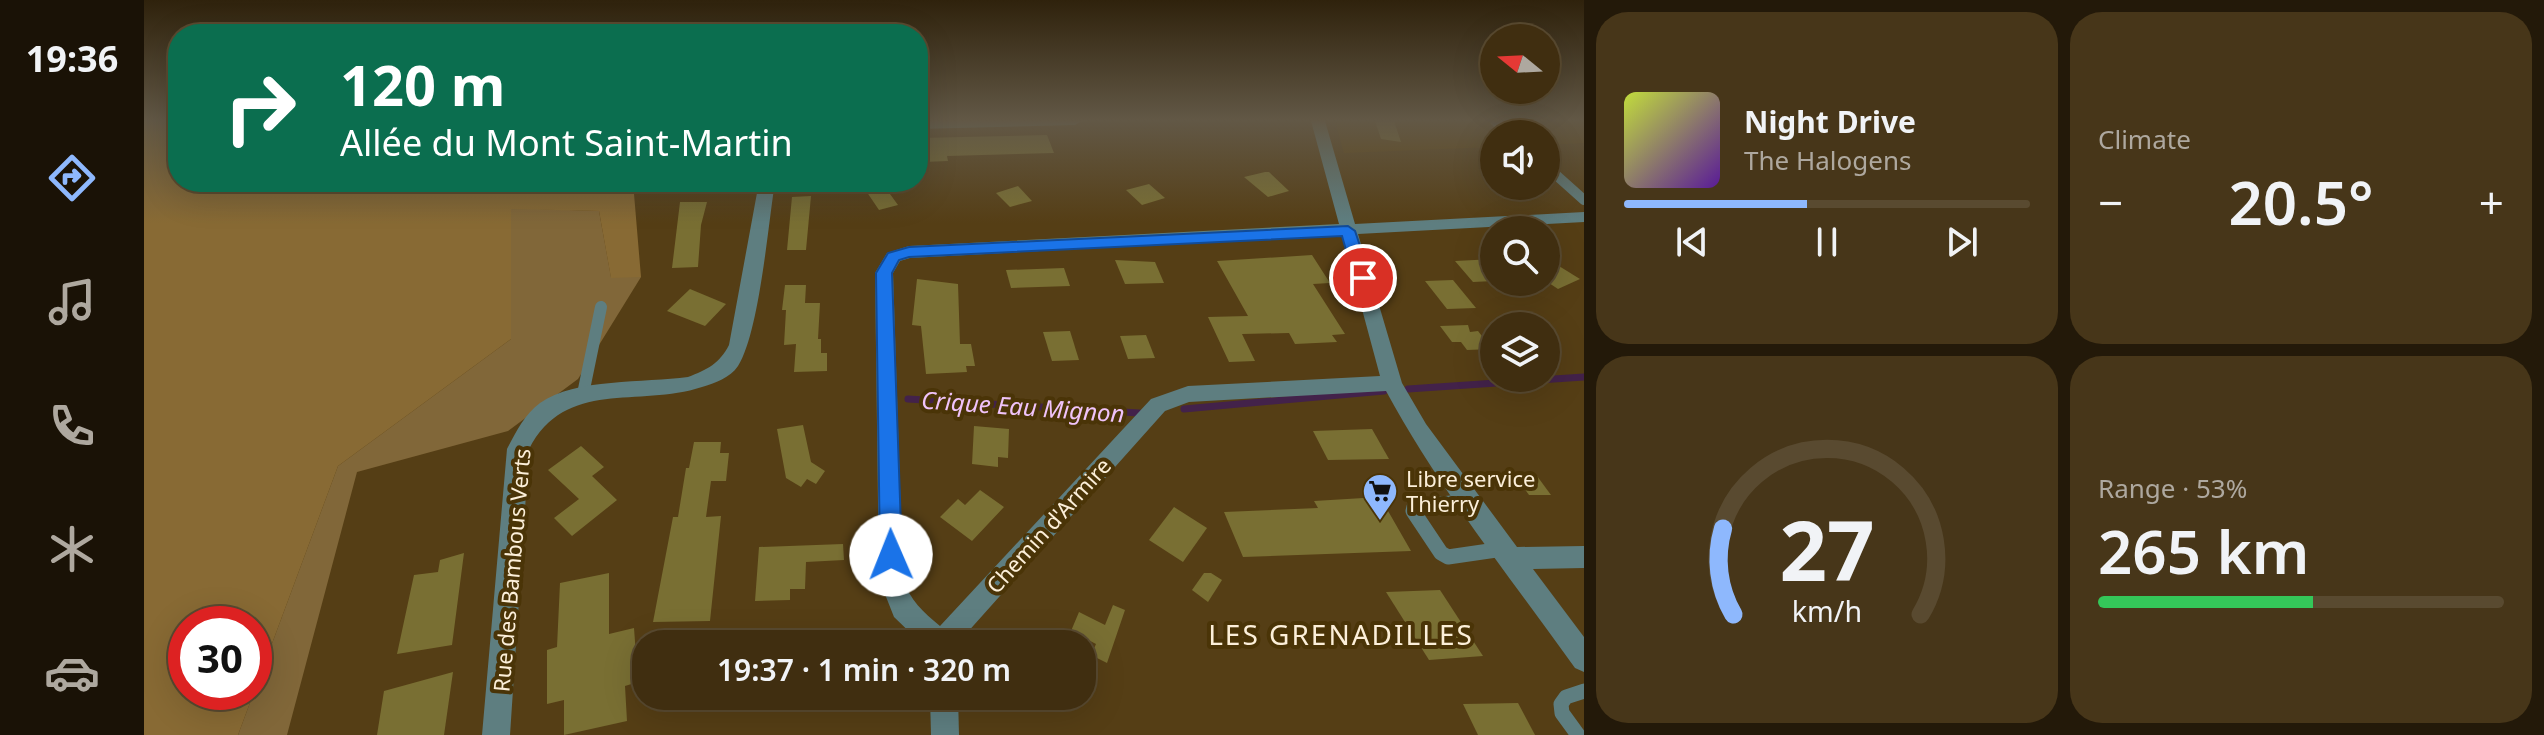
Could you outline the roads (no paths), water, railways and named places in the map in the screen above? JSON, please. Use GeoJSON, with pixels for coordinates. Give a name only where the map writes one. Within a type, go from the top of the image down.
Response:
{"type":"FeatureCollection","features":[{"type":"Feature","properties":{"kind":"street"},"geometry":{"type":"LineString","coordinates":[[1327,155],[1392,383],[1418,430],[1584,659]]}},
{"type":"Feature","properties":{"kind":"street","name":"Rue des Bambous Verts"},"geometry":{"type":"LineString","coordinates":[[496,735],[518,449],[544,411],[557,402],[583,394],[701,383],[727,368],[739,345],[765,192]]}},
{"type":"Feature","properties":{"kind":"street"},"geometry":{"type":"LineString","coordinates":[[925,630],[897,602],[891,579],[884,273],[889,260],[909,252],[1584,217]]}},
{"type":"Feature","properties":{"kind":"street","name":"Chemin d'Armire"},"geometry":{"type":"LineString","coordinates":[[953,630],[1158,405],[1188,394],[1392,383]]}},
{"type":"Feature","properties":{"kind":"street"},"geometry":{"type":"LineString","coordinates":[[1507,554],[1584,557]]}},
{"type":"Feature","properties":{"kind":"street"},"geometry":{"type":"LineString","coordinates":[[944,710],[945,735]]}},
{"type":"Feature","properties":{"kind":"lane"},"geometry":{"type":"LineString","coordinates":[[1560,179],[1584,200]]}},
{"type":"Feature","properties":{"kind":"lane"},"geometry":{"type":"LineString","coordinates":[[583,394],[601,307]]}},
{"type":"Feature","properties":{"kind":"lane"},"geometry":{"type":"LineString","coordinates":[[1469,501],[1414,507],[1413,511],[1441,553],[1448,557],[1507,554]]}},
{"type":"Feature","properties":{"kind":"lane"},"geometry":{"type":"LineString","coordinates":[[1578,735],[1562,713],[1561,704],[1566,697],[1584,691]]}},
{"type":"Feature","properties":{"kind":"waterway","name":"Crique Eau Mignon"},"geometry":{"type":"LineString","coordinates":[[1408,389],[1584,377]]}},
{"type":"Feature","properties":{"kind":"waterway","name":"Crique Eau Mignon"},"geometry":{"type":"LineString","coordinates":[[1184,409],[1384,391]]}},
{"type":"Feature","properties":{"kind":"waterway","name":"Crique Eau Mignon"},"geometry":{"type":"LineString","coordinates":[[908,399],[1139,413]]}},
{"type":"Feature","properties":{"kind":"place","name":"Libre service Thierry"},"geometry":{"type":"Point","coordinates":[1380,522]}},
{"type":"Feature","properties":{"kind":"district","name":"LES GRENADILLES"},"geometry":{"type":"Point","coordinates":[1341,634]}}]}
